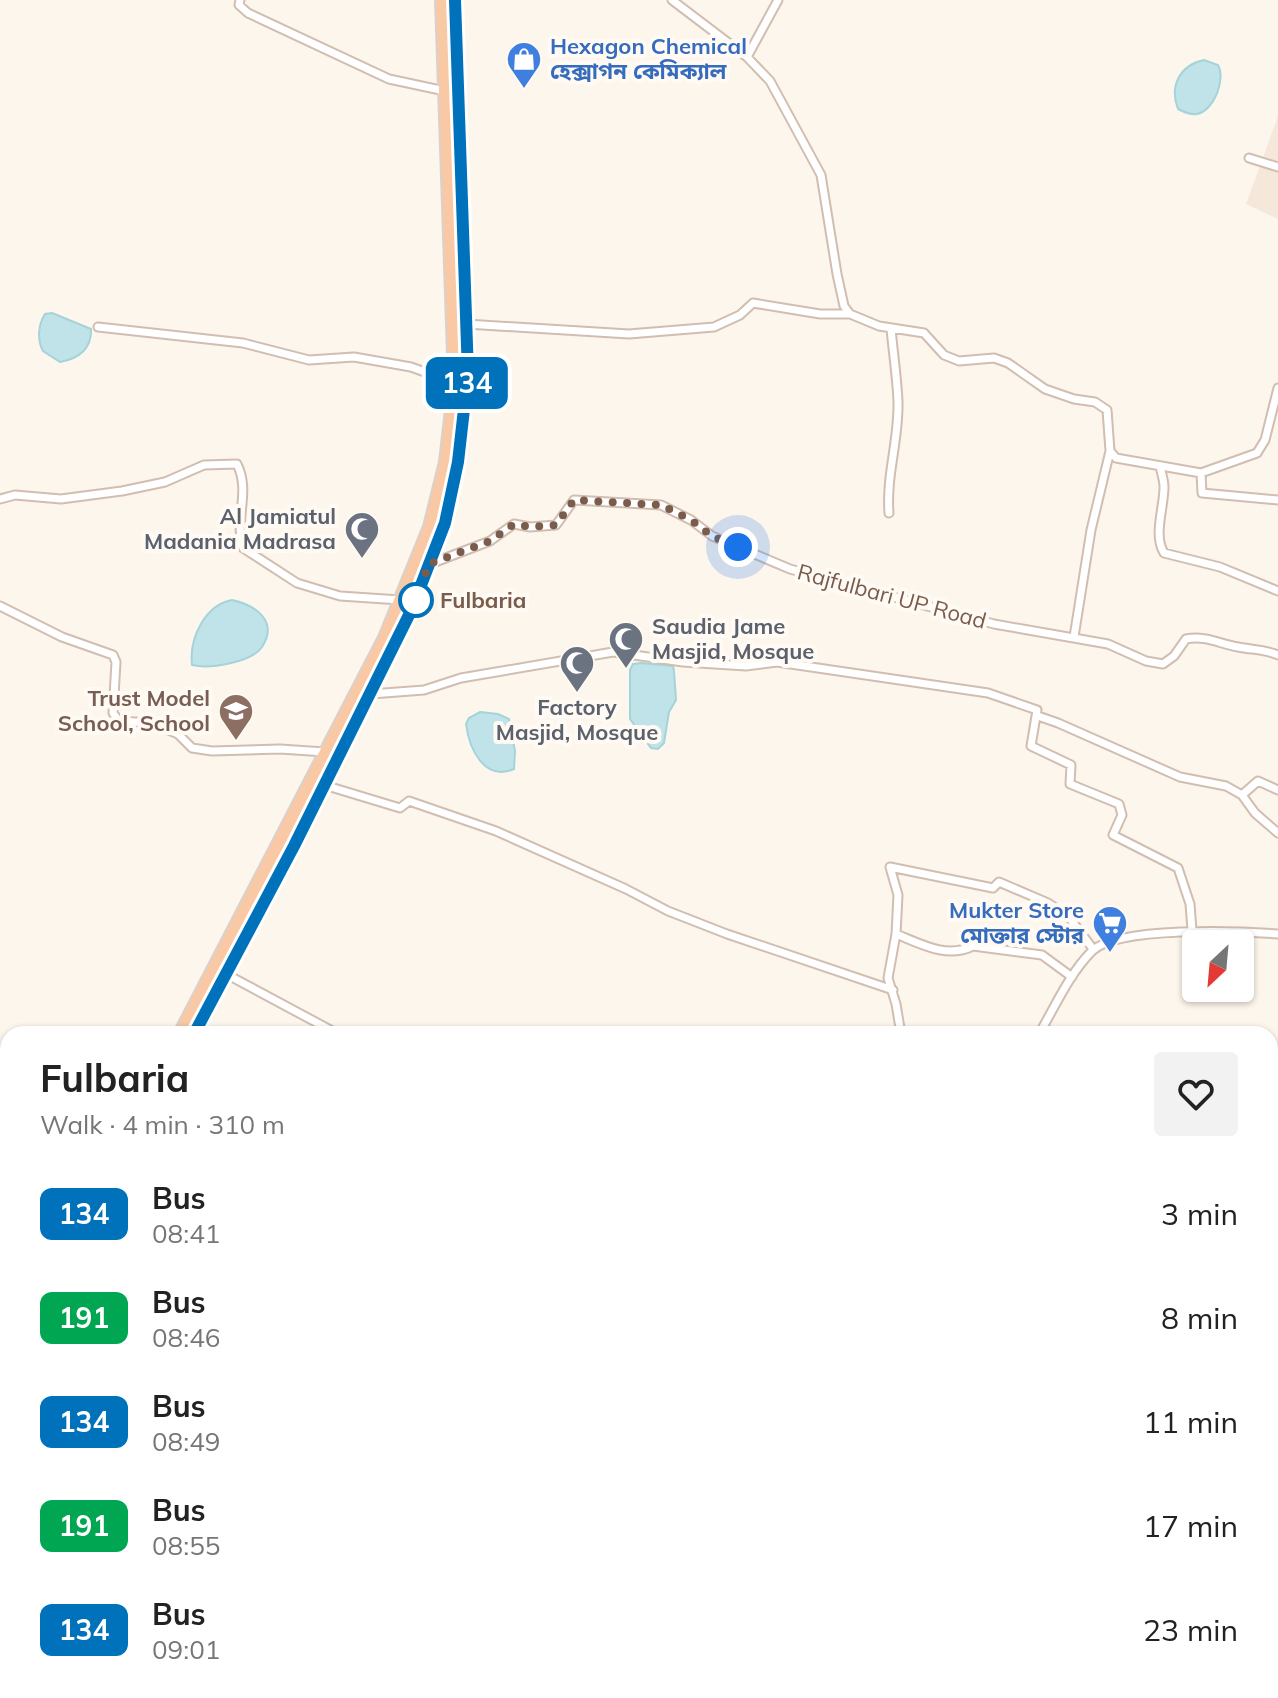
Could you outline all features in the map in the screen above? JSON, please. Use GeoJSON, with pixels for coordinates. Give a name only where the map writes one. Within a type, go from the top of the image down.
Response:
{"type":"FeatureCollection","features":[{"type":"Feature","properties":{"kind":"highway"},"geometry":{"type":"LineString","coordinates":[[184,1026],[385,638],[430,527],[446,462],[455,383],[442,0]]}},
{"type":"Feature","properties":{"kind":"highway"},"geometry":{"type":"LineString","coordinates":[[198,1026],[411,611],[445,523],[458,462],[468,374],[455,0]]}},
{"type":"Feature","properties":{"kind":"street"},"geometry":{"type":"LineString","coordinates":[[240,0],[239,5],[248,13],[389,79],[446,92]]}},
{"type":"Feature","properties":{"kind":"street"},"geometry":{"type":"LineString","coordinates":[[672,0],[747,57],[770,81],[821,175],[837,274],[844,306],[850,314],[863,321],[924,333],[944,355],[959,361],[994,358],[1008,363],[1045,389],[1095,402],[1107,410],[1110,451],[1091,530],[1074,637]]}},
{"type":"Feature","properties":{"kind":"street"},"geometry":{"type":"LineString","coordinates":[[747,57],[778,0]]}},
{"type":"Feature","properties":{"kind":"street"},"geometry":{"type":"LineString","coordinates":[[1249,158],[1278,167]]}},
{"type":"Feature","properties":{"kind":"street"},"geometry":{"type":"LineString","coordinates":[[466,324],[629,334],[714,327],[740,315],[753,303],[820,314],[850,314]]}},
{"type":"Feature","properties":{"kind":"street"},"geometry":{"type":"LineString","coordinates":[[98,327],[243,343],[309,360],[354,357],[411,367],[455,383]]}},
{"type":"Feature","properties":{"kind":"street"},"geometry":{"type":"LineString","coordinates":[[889,513],[887,491],[898,402],[891,328]]}},
{"type":"Feature","properties":{"kind":"street"},"geometry":{"type":"LineString","coordinates":[[1110,451],[1116,458],[1201,473],[1257,453],[1275,416],[1278,388]]}},
{"type":"Feature","properties":{"kind":"street"},"geometry":{"type":"LineString","coordinates":[[0,499],[15,495],[61,499],[122,491],[165,482],[204,465],[237,464],[243,475],[245,492],[239,534],[243,548],[297,583],[340,596],[400,600]]}},
{"type":"Feature","properties":{"kind":"street"},"geometry":{"type":"LineString","coordinates":[[1160,467],[1164,486],[1160,531],[1164,553],[1220,567],[1278,591]]}},
{"type":"Feature","properties":{"kind":"street"},"geometry":{"type":"LineString","coordinates":[[1201,473],[1202,493],[1278,500]]}},
{"type":"Feature","properties":{"kind":"street","name":"Rajfulbari UP Road"},"geometry":{"type":"LineString","coordinates":[[429,564],[490,541],[514,524],[530,527],[556,525],[574,500],[661,505],[691,520],[712,536],[790,569],[994,624],[1108,644],[1146,661],[1163,664],[1174,656],[1186,639],[1198,636],[1239,648],[1264,649],[1278,655]]}},
{"type":"Feature","properties":{"kind":"street"},"geometry":{"type":"LineString","coordinates":[[0,606],[62,637],[113,655],[116,662],[113,713],[119,721],[151,723],[178,734],[192,748],[325,752]]}},
{"type":"Feature","properties":{"kind":"street"},"geometry":{"type":"LineString","coordinates":[[370,694],[424,690],[461,678],[613,652],[683,662],[746,666],[777,662],[988,693],[1034,707],[1038,716],[1031,746],[1071,765],[1070,784],[1119,804],[1122,815],[1113,835],[1178,868],[1190,904],[1192,930]]}},
{"type":"Feature","properties":{"kind":"street"},"geometry":{"type":"LineString","coordinates":[[1038,716],[1180,777],[1226,786],[1242,795],[1255,813],[1278,833]]}},
{"type":"Feature","properties":{"kind":"street"},"geometry":{"type":"LineString","coordinates":[[1242,795],[1258,781],[1278,790]]}},
{"type":"Feature","properties":{"kind":"street"},"geometry":{"type":"LineString","coordinates":[[324,785],[400,808],[409,801],[496,831],[668,911],[837,973],[893,990]]}},
{"type":"Feature","properties":{"kind":"street"},"geometry":{"type":"LineString","coordinates":[[900,1026],[888,978],[896,934],[898,895],[890,867],[993,888],[999,882],[1048,903],[1069,917],[1093,949]]}},
{"type":"Feature","properties":{"kind":"street"},"geometry":{"type":"LineString","coordinates":[[1044,1026],[1072,977],[1093,949],[1118,940],[1182,931]]}},
{"type":"Feature","properties":{"kind":"street"},"geometry":{"type":"LineString","coordinates":[[1254,933],[1278,934]]}},
{"type":"Feature","properties":{"kind":"street"},"geometry":{"type":"LineString","coordinates":[[896,934],[948,952],[963,951],[973,946],[1042,955],[1072,977]]}},
{"type":"Feature","properties":{"kind":"street"},"geometry":{"type":"LineString","coordinates":[[226,974],[323,1026]]}},
{"type":"Feature","properties":{"kind":"shaded area"},"geometry":{"type":"Polygon","coordinates":[[[1278,116],[1278,219],[1246,204],[1278,116]]]}},
{"type":"Feature","properties":{"kind":"water"},"geometry":{"type":"Polygon","coordinates":[[[1204,60],[1218,65],[1220,78],[1217,94],[1203,112],[1187,113],[1178,109],[1176,85],[1183,72],[1204,60]]]}},
{"type":"Feature","properties":{"kind":"water"},"geometry":{"type":"Polygon","coordinates":[[[52,313],[91,329],[83,352],[60,362],[43,351],[40,328],[45,314],[52,313]]]}},
{"type":"Feature","properties":{"kind":"water"},"geometry":{"type":"Polygon","coordinates":[[[232,600],[256,610],[266,622],[267,638],[262,647],[257,653],[229,664],[192,665],[193,644],[201,624],[214,608],[232,600]]]}},
{"type":"Feature","properties":{"kind":"water"},"geometry":{"type":"Polygon","coordinates":[[[633,664],[673,666],[674,671],[676,700],[669,712],[664,743],[658,749],[651,748],[630,719],[630,670],[633,664]]]}},
{"type":"Feature","properties":{"kind":"water"},"geometry":{"type":"Polygon","coordinates":[[[480,712],[509,719],[515,751],[514,769],[494,771],[486,767],[475,752],[466,724],[469,718],[480,712]]]}},
{"type":"Feature","properties":{"kind":"bus line","name":"134"},"geometry":{"type":"LineString","coordinates":[[198,1026],[294,846],[411,611],[445,523],[458,462],[468,374],[455,0]]}},
{"type":"Feature","properties":{"kind":"place","name":"Hexagon Chemical হেক্সাগন কেমিক্যাল"},"geometry":{"type":"Point","coordinates":[524,90]}},
{"type":"Feature","properties":{"kind":"place","name":"Al Jamiatul Madania Madrasa"},"geometry":{"type":"Point","coordinates":[362,560]}},
{"type":"Feature","properties":{"kind":"place","name":"Fulbaria"},"geometry":{"type":"Point","coordinates":[416,600]}},
{"type":"Feature","properties":{"kind":"place","name":"Saudia Jame Masjid, Mosque"},"geometry":{"type":"Point","coordinates":[626,670]}},
{"type":"Feature","properties":{"kind":"place","name":"Factory Masjid, Mosque"},"geometry":{"type":"Point","coordinates":[577,694]}},
{"type":"Feature","properties":{"kind":"place","name":"Trust Model School, School"},"geometry":{"type":"Point","coordinates":[236,742]}},
{"type":"Feature","properties":{"kind":"place","name":"Mukter Store মোক্তার স্টোর"},"geometry":{"type":"Point","coordinates":[1110,954]}},
{"type":"Feature","properties":{"kind":"route"},"geometry":{"type":"LineString","coordinates":[[416,600],[429,564],[490,541],[514,524],[530,527],[556,525],[574,500],[661,505],[691,520],[712,536],[738,547]]}}]}
